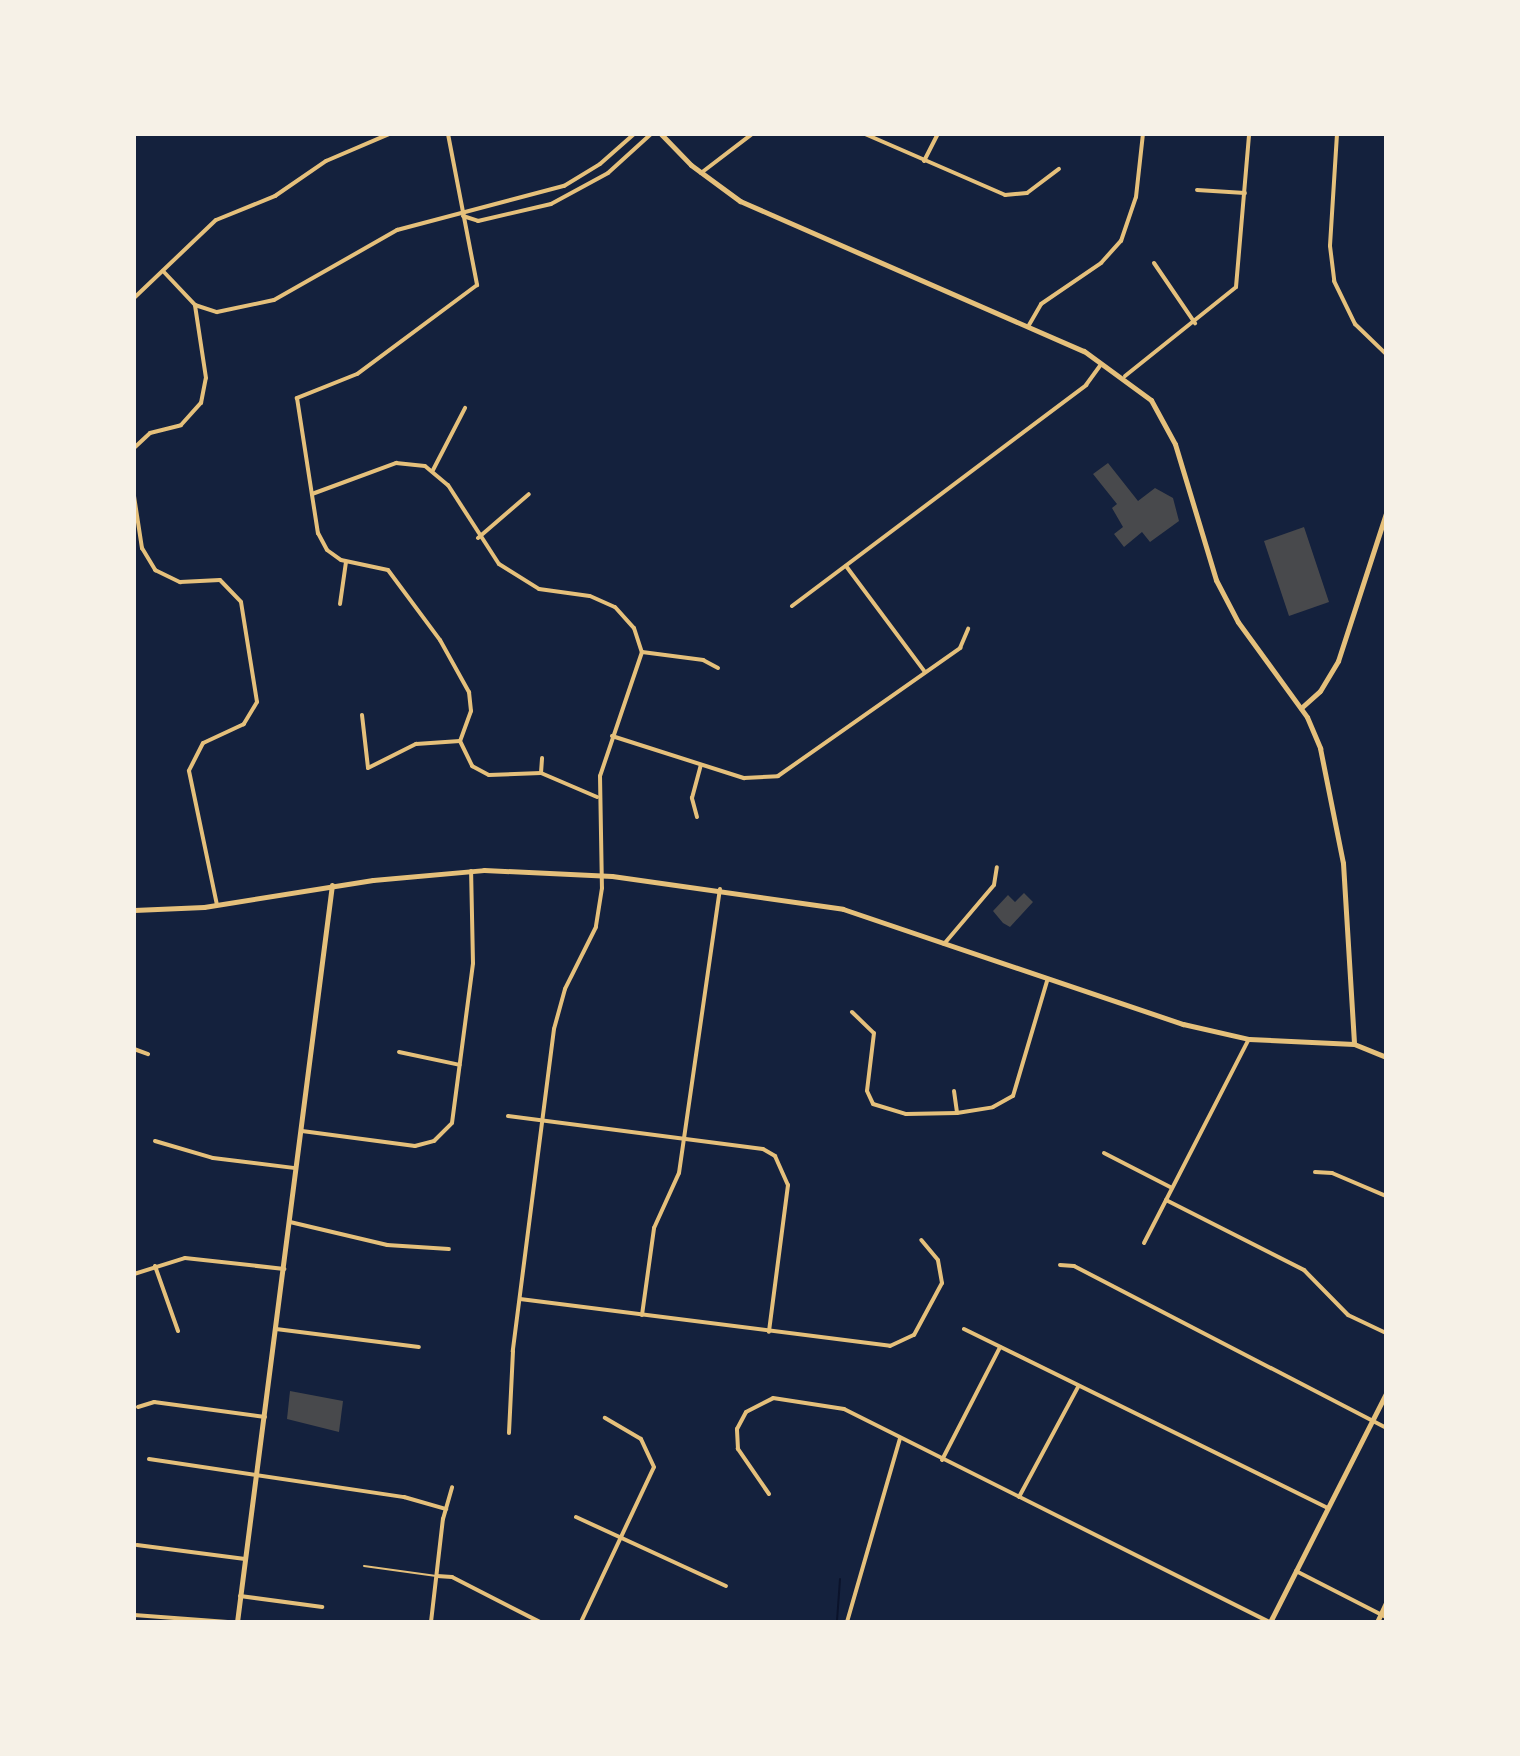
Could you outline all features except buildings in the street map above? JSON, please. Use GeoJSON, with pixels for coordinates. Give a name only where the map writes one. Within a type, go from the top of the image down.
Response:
{"type":"FeatureCollection","features":[{"type":"Feature","properties":{"kind":"street"},"geometry":{"type":"LineString","coordinates":[[134,298],[224,215],[275,196],[326,161],[389,134]]}},
{"type":"Feature","properties":{"kind":"street"},"geometry":{"type":"LineString","coordinates":[[448,134],[477,285],[357,374],[297,398],[322,543],[346,562],[373,563],[388,570],[440,640],[472,704],[460,741]]}},
{"type":"Feature","properties":{"kind":"street"},"geometry":{"type":"LineString","coordinates":[[163,271],[195,305],[217,312],[274,300],[389,234],[463,216],[475,207],[564,186],[600,164],[634,134]]}},
{"type":"Feature","properties":{"kind":"street"},"geometry":{"type":"LineString","coordinates":[[463,216],[478,221],[564,198],[608,173],[651,134]]}},
{"type":"Feature","properties":{"kind":"street"},"geometry":{"type":"LineString","coordinates":[[661,134],[701,173],[781,222],[1029,325],[1102,361],[1125,376],[1151,400],[1170,431],[1203,543],[1231,610],[1301,708],[1320,748],[1337,818],[1354,1044]]}},
{"type":"Feature","properties":{"kind":"street"},"geometry":{"type":"LineString","coordinates":[[701,173],[752,134]]}},
{"type":"Feature","properties":{"kind":"street"},"geometry":{"type":"LineString","coordinates":[[865,134],[1005,195],[1027,193],[1059,169]]}},
{"type":"Feature","properties":{"kind":"street"},"geometry":{"type":"LineString","coordinates":[[924,161],[938,134]]}},
{"type":"Feature","properties":{"kind":"street"},"geometry":{"type":"LineString","coordinates":[[1029,325],[1041,304],[1101,263],[1121,241],[1139,185],[1143,134]]}},
{"type":"Feature","properties":{"kind":"street"},"geometry":{"type":"LineString","coordinates":[[1125,376],[1195,323],[1236,287],[1249,134]]}},
{"type":"Feature","properties":{"kind":"street"},"geometry":{"type":"LineString","coordinates":[[1337,134],[1330,246],[1334,281],[1355,324],[1386,354]]}},
{"type":"Feature","properties":{"kind":"street"},"geometry":{"type":"LineString","coordinates":[[1197,190],[1245,193]]}},
{"type":"Feature","properties":{"kind":"street"},"geometry":{"type":"LineString","coordinates":[[1154,263],[1195,323]]}},
{"type":"Feature","properties":{"kind":"street"},"geometry":{"type":"LineString","coordinates":[[134,448],[142,438],[181,425],[197,410],[206,386],[195,305]]}},
{"type":"Feature","properties":{"kind":"street"},"geometry":{"type":"LineString","coordinates":[[792,606],[1086,385],[1102,361]]}},
{"type":"Feature","properties":{"kind":"street"},"geometry":{"type":"LineString","coordinates":[[433,470],[465,408]]}},
{"type":"Feature","properties":{"kind":"street"},"geometry":{"type":"LineString","coordinates":[[312,494],[396,463],[433,470],[448,485],[478,538],[499,564],[524,583],[615,607],[634,628],[642,652],[634,687],[612,736],[597,797],[601,874],[591,942],[557,1015],[520,1299],[509,1433]]}},
{"type":"Feature","properties":{"kind":"street"},"geometry":{"type":"LineString","coordinates":[[478,538],[529,494]]}},
{"type":"Feature","properties":{"kind":"street"},"geometry":{"type":"LineString","coordinates":[[134,496],[142,548],[155,570],[180,582],[220,580],[241,602],[257,702],[244,724],[203,743],[189,771],[217,905]]}},
{"type":"Feature","properties":{"kind":"street"},"geometry":{"type":"LineString","coordinates":[[1301,708],[1320,691],[1338,661],[1386,513]]}},
{"type":"Feature","properties":{"kind":"street"},"geometry":{"type":"LineString","coordinates":[[340,604],[346,562]]}},
{"type":"Feature","properties":{"kind":"street"},"geometry":{"type":"LineString","coordinates":[[846,566],[925,672]]}},
{"type":"Feature","properties":{"kind":"street"},"geometry":{"type":"LineString","coordinates":[[612,736],[751,779],[778,776],[960,648],[968,629]]}},
{"type":"Feature","properties":{"kind":"street"},"geometry":{"type":"LineString","coordinates":[[642,652],[703,660],[718,668]]}},
{"type":"Feature","properties":{"kind":"street"},"geometry":{"type":"LineString","coordinates":[[362,715],[368,768],[416,744],[460,741]]}},
{"type":"Feature","properties":{"kind":"street"},"geometry":{"type":"LineString","coordinates":[[460,741],[482,773],[541,773],[597,797]]}},
{"type":"Feature","properties":{"kind":"street"},"geometry":{"type":"LineString","coordinates":[[541,773],[542,758]]}},
{"type":"Feature","properties":{"kind":"street"},"geometry":{"type":"LineString","coordinates":[[697,817],[692,798],[701,765]]}},
{"type":"Feature","properties":{"kind":"street"},"geometry":{"type":"LineString","coordinates":[[944,944],[994,885],[997,867]]}},
{"type":"Feature","properties":{"kind":"street"},"geometry":{"type":"LineString","coordinates":[[134,910],[217,905],[332,885],[471,871],[601,874],[843,909],[1123,1008],[1249,1039],[1354,1044],[1386,1057]]}},
{"type":"Feature","properties":{"kind":"street"},"geometry":{"type":"LineString","coordinates":[[302,1131],[415,1146],[434,1141],[452,1123],[473,963],[471,871]]}},
{"type":"Feature","properties":{"kind":"street"},"geometry":{"type":"LineString","coordinates":[[237,1622],[332,885]]}},
{"type":"Feature","properties":{"kind":"street"},"geometry":{"type":"LineString","coordinates":[[642,1315],[654,1228],[677,1182],[720,889]]}},
{"type":"Feature","properties":{"kind":"street"},"geometry":{"type":"LineString","coordinates":[[852,1012],[874,1033],[867,1091],[873,1104],[906,1114],[957,1113],[993,1107],[1013,1096],[1047,981]]}},
{"type":"Feature","properties":{"kind":"street"},"geometry":{"type":"LineString","coordinates":[[1144,1243],[1249,1039]]}},
{"type":"Feature","properties":{"kind":"street"},"geometry":{"type":"LineString","coordinates":[[134,1049],[148,1054]]}},
{"type":"Feature","properties":{"kind":"street"},"geometry":{"type":"LineString","coordinates":[[399,1052],[460,1065]]}},
{"type":"Feature","properties":{"kind":"street"},"geometry":{"type":"LineString","coordinates":[[954,1091],[957,1113]]}},
{"type":"Feature","properties":{"kind":"street"},"geometry":{"type":"LineString","coordinates":[[508,1116],[763,1149],[785,1168],[788,1185],[769,1332]]}},
{"type":"Feature","properties":{"kind":"street"},"geometry":{"type":"LineString","coordinates":[[155,1141],[213,1158],[297,1168]]}},
{"type":"Feature","properties":{"kind":"street"},"geometry":{"type":"LineString","coordinates":[[1104,1153],[1172,1188]]}},
{"type":"Feature","properties":{"kind":"street"},"geometry":{"type":"LineString","coordinates":[[1315,1172],[1332,1173],[1385,1198]]}},
{"type":"Feature","properties":{"kind":"street"},"geometry":{"type":"LineString","coordinates":[[1166,1200],[1304,1270],[1348,1315],[1386,1333]]}},
{"type":"Feature","properties":{"kind":"street"},"geometry":{"type":"LineString","coordinates":[[290,1222],[387,1245],[449,1249]]}},
{"type":"Feature","properties":{"kind":"street"},"geometry":{"type":"LineString","coordinates":[[520,1299],[876,1346],[903,1343],[919,1328],[942,1283],[938,1260],[921,1240]]}},
{"type":"Feature","properties":{"kind":"street"},"geometry":{"type":"LineString","coordinates":[[134,1274],[195,1257],[284,1269]]}},
{"type":"Feature","properties":{"kind":"street"},"geometry":{"type":"LineString","coordinates":[[1060,1265],[1074,1266],[1386,1428]]}},
{"type":"Feature","properties":{"kind":"street"},"geometry":{"type":"LineString","coordinates":[[155,1266],[178,1331]]}},
{"type":"Feature","properties":{"kind":"street"},"geometry":{"type":"LineString","coordinates":[[276,1329],[419,1347]]}},
{"type":"Feature","properties":{"kind":"street"},"geometry":{"type":"LineString","coordinates":[[964,1329],[1078,1387],[1169,1427],[1328,1508]]}},
{"type":"Feature","properties":{"kind":"street"},"geometry":{"type":"LineString","coordinates":[[942,1460],[1000,1347]]}},
{"type":"Feature","properties":{"kind":"street"},"geometry":{"type":"LineString","coordinates":[[1019,1497],[1078,1387]]}},
{"type":"Feature","properties":{"kind":"street"},"geometry":{"type":"LineString","coordinates":[[769,1494],[738,1449],[737,1429],[746,1412],[773,1398],[844,1409],[1270,1622],[1386,1393]]}},
{"type":"Feature","properties":{"kind":"street"},"geometry":{"type":"LineString","coordinates":[[138,1407],[154,1402],[265,1417]]}},
{"type":"Feature","properties":{"kind":"street"},"geometry":{"type":"LineString","coordinates":[[581,1622],[650,1482],[653,1459],[641,1439],[605,1418]]}},
{"type":"Feature","properties":{"kind":"street"},"geometry":{"type":"LineString","coordinates":[[847,1622],[900,1438]]}},
{"type":"Feature","properties":{"kind":"street"},"geometry":{"type":"LineString","coordinates":[[149,1459],[423,1501],[446,1509]]}},
{"type":"Feature","properties":{"kind":"street"},"geometry":{"type":"LineString","coordinates":[[431,1622],[446,1509],[452,1487]]}},
{"type":"Feature","properties":{"kind":"street"},"geometry":{"type":"LineString","coordinates":[[576,1517],[614,1538],[624,1538],[726,1586]]}},
{"type":"Feature","properties":{"kind":"street"},"geometry":{"type":"LineString","coordinates":[[137,1545],[245,1559]]}},
{"type":"Feature","properties":{"kind":"street"},"geometry":{"type":"LineString","coordinates":[[1296,1571],[1383,1616]]}},
{"type":"Feature","properties":{"kind":"street"},"geometry":{"type":"LineString","coordinates":[[437,1576],[452,1577],[540,1622]]}},
{"type":"Feature","properties":{"kind":"street"},"geometry":{"type":"LineString","coordinates":[[240,1596],[322,1607]]}},
{"type":"Feature","properties":{"kind":"street"},"geometry":{"type":"LineString","coordinates":[[1377,1622],[1383,1616],[1386,1603]]}},
{"type":"Feature","properties":{"kind":"street"},"geometry":{"type":"LineString","coordinates":[[134,1615],[228,1622]]}},
{"type":"Feature","properties":{"kind":"lane"},"geometry":{"type":"LineString","coordinates":[[364,1566],[437,1576]]}},
{"type":"Feature","properties":{"kind":"waterway"},"geometry":{"type":"LineString","coordinates":[[837,1621],[840,1579]]}}]}
